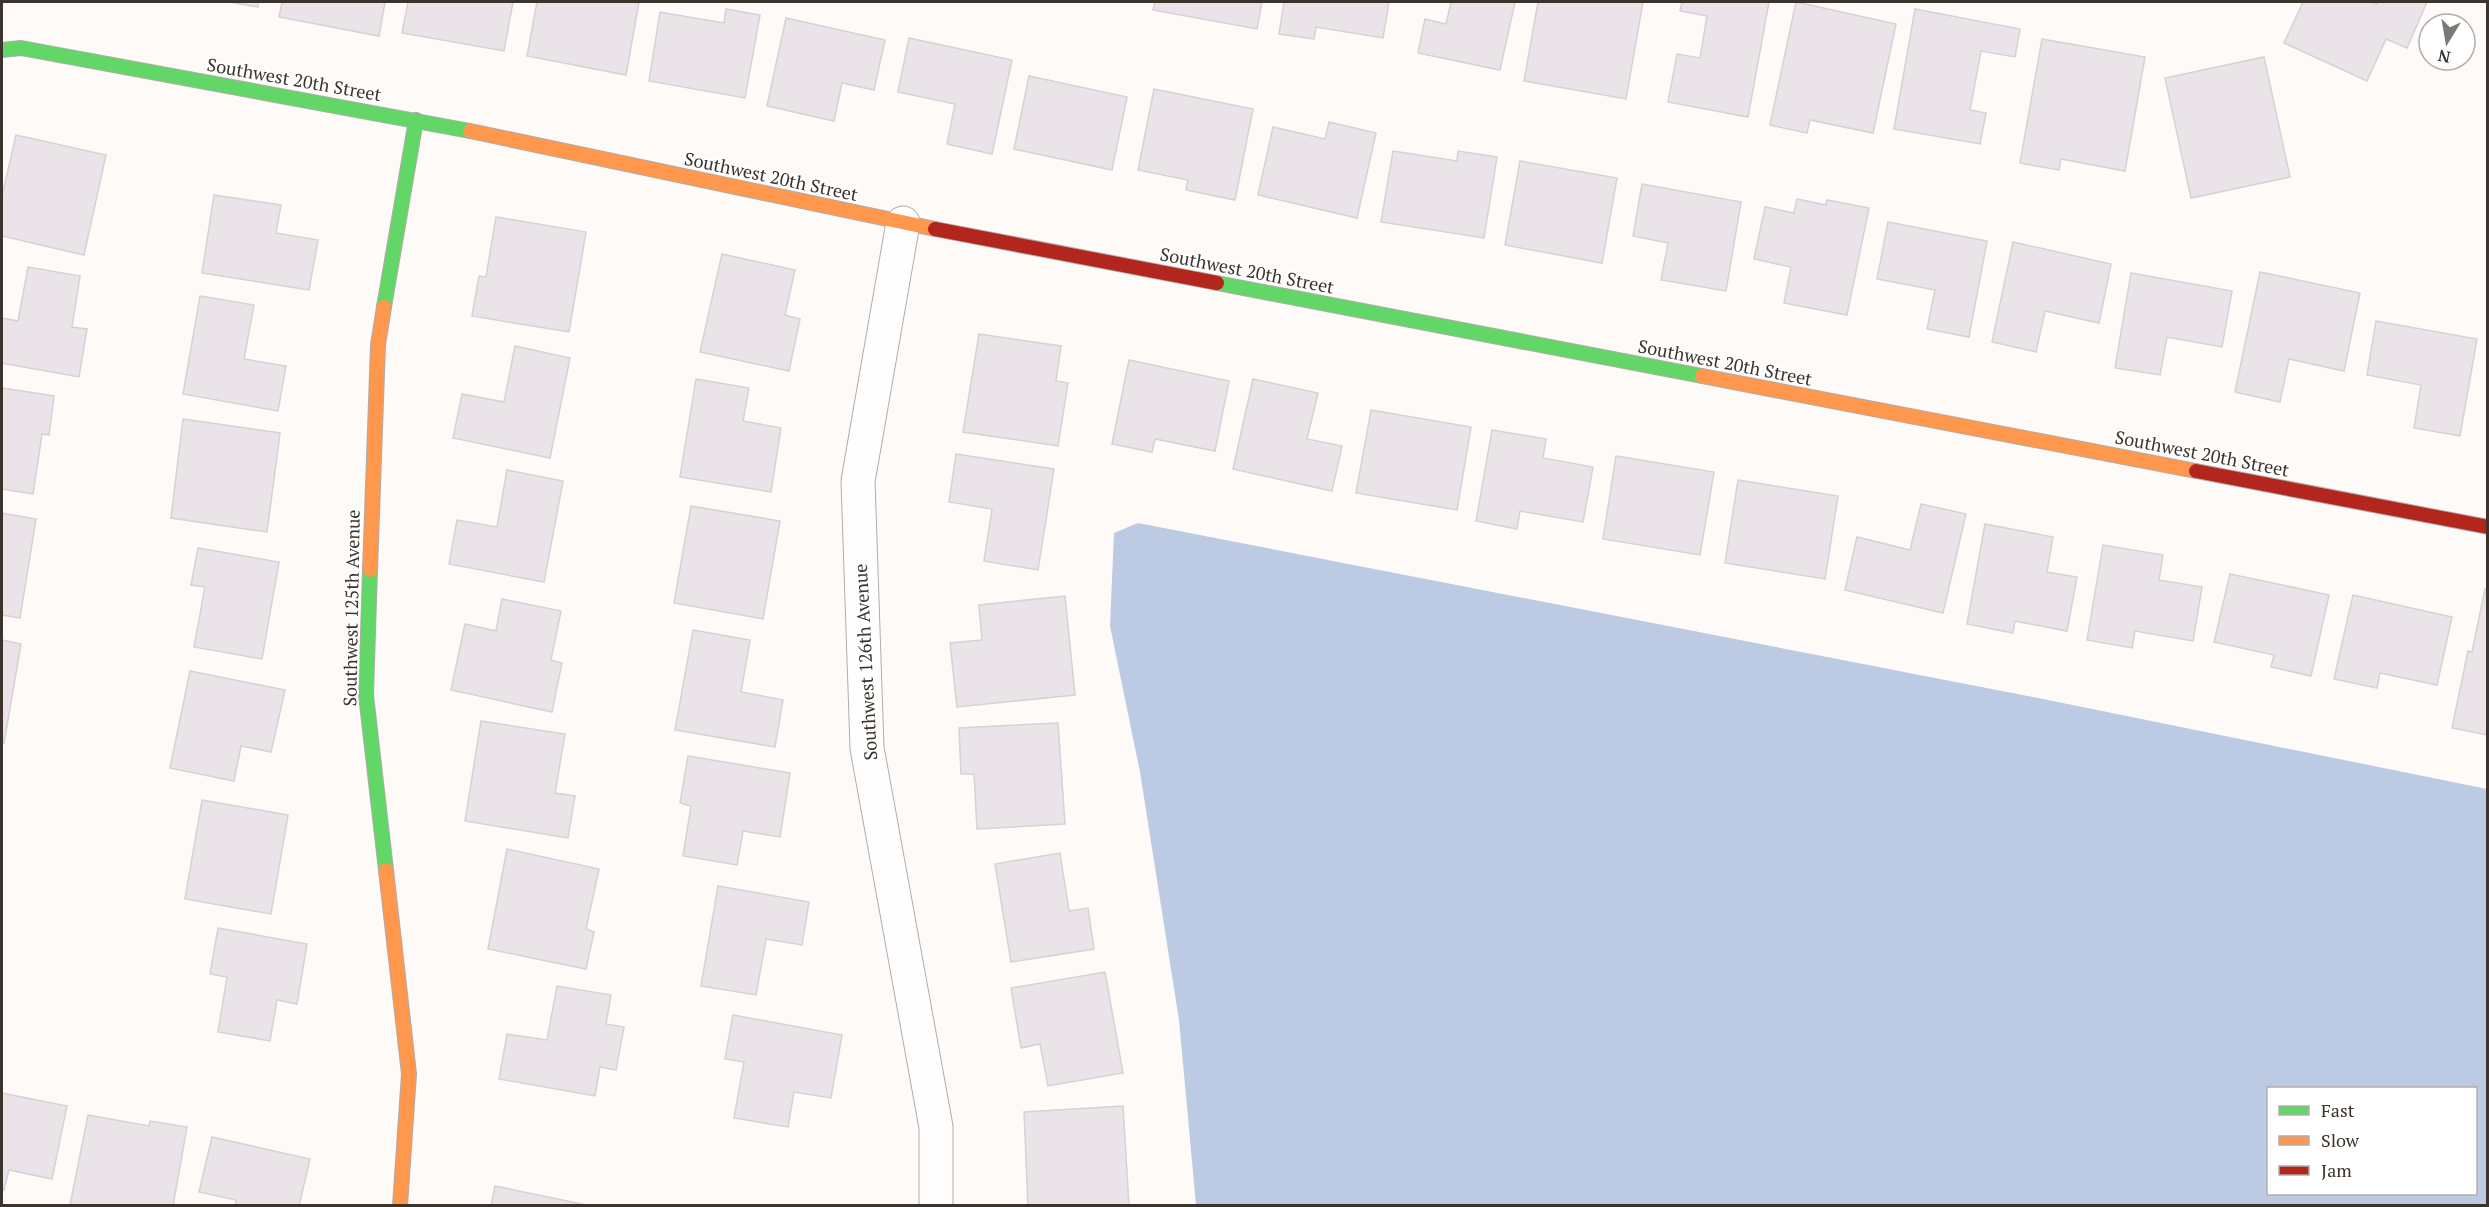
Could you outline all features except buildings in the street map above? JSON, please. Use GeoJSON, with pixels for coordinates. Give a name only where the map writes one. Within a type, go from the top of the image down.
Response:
{"type":"FeatureCollection","features":[{"type":"Feature","properties":{"kind":"street","name":"Southwest 20th Street"},"geometry":{"type":"LineString","coordinates":[[2,50],[21,48],[416,120],[903,223],[2487,527]]}},
{"type":"Feature","properties":{"kind":"street","name":"Southwest 125th Avenue"},"geometry":{"type":"LineString","coordinates":[[400,1206],[410,1074],[366,695],[378,345],[416,120]]}},
{"type":"Feature","properties":{"kind":"street","name":"Southwest 126th Avenue"},"geometry":{"type":"LineString","coordinates":[[903,223],[858,481],[867,748],[936,1126],[936,1206]]}},
{"type":"Feature","properties":{"kind":"water"},"geometry":{"type":"Polygon","coordinates":[[[1138,523],[2038,698],[2487,789],[2487,1205],[1196,1205],[1179,1020],[1140,772],[1110,626],[1114,533],[1138,523]]]}},
{"type":"Feature","properties":{"kind":"traffic: fast"},"geometry":{"type":"LineString","coordinates":[[2,50],[21,48],[470,131]]}},
{"type":"Feature","properties":{"kind":"traffic: fast"},"geometry":{"type":"LineString","coordinates":[[384,307],[416,120]]}},
{"type":"Feature","properties":{"kind":"traffic: fast"},"geometry":{"type":"LineString","coordinates":[[1217,283],[1702,376]]}},
{"type":"Feature","properties":{"kind":"traffic: fast"},"geometry":{"type":"LineString","coordinates":[[370,570],[366,695],[386,870]]}},
{"type":"Feature","properties":{"kind":"traffic: slow"},"geometry":{"type":"LineString","coordinates":[[470,131],[935,229]]}},
{"type":"Feature","properties":{"kind":"traffic: slow"},"geometry":{"type":"LineString","coordinates":[[370,570],[378,345],[384,307]]}},
{"type":"Feature","properties":{"kind":"traffic: slow"},"geometry":{"type":"LineString","coordinates":[[1702,376],[2196,471]]}},
{"type":"Feature","properties":{"kind":"traffic: slow"},"geometry":{"type":"LineString","coordinates":[[386,870],[409,1074],[400,1206]]}},
{"type":"Feature","properties":{"kind":"traffic: jam"},"geometry":{"type":"LineString","coordinates":[[935,229],[1217,283]]}},
{"type":"Feature","properties":{"kind":"traffic: jam"},"geometry":{"type":"LineString","coordinates":[[2196,471],[2488,527]]}}]}
